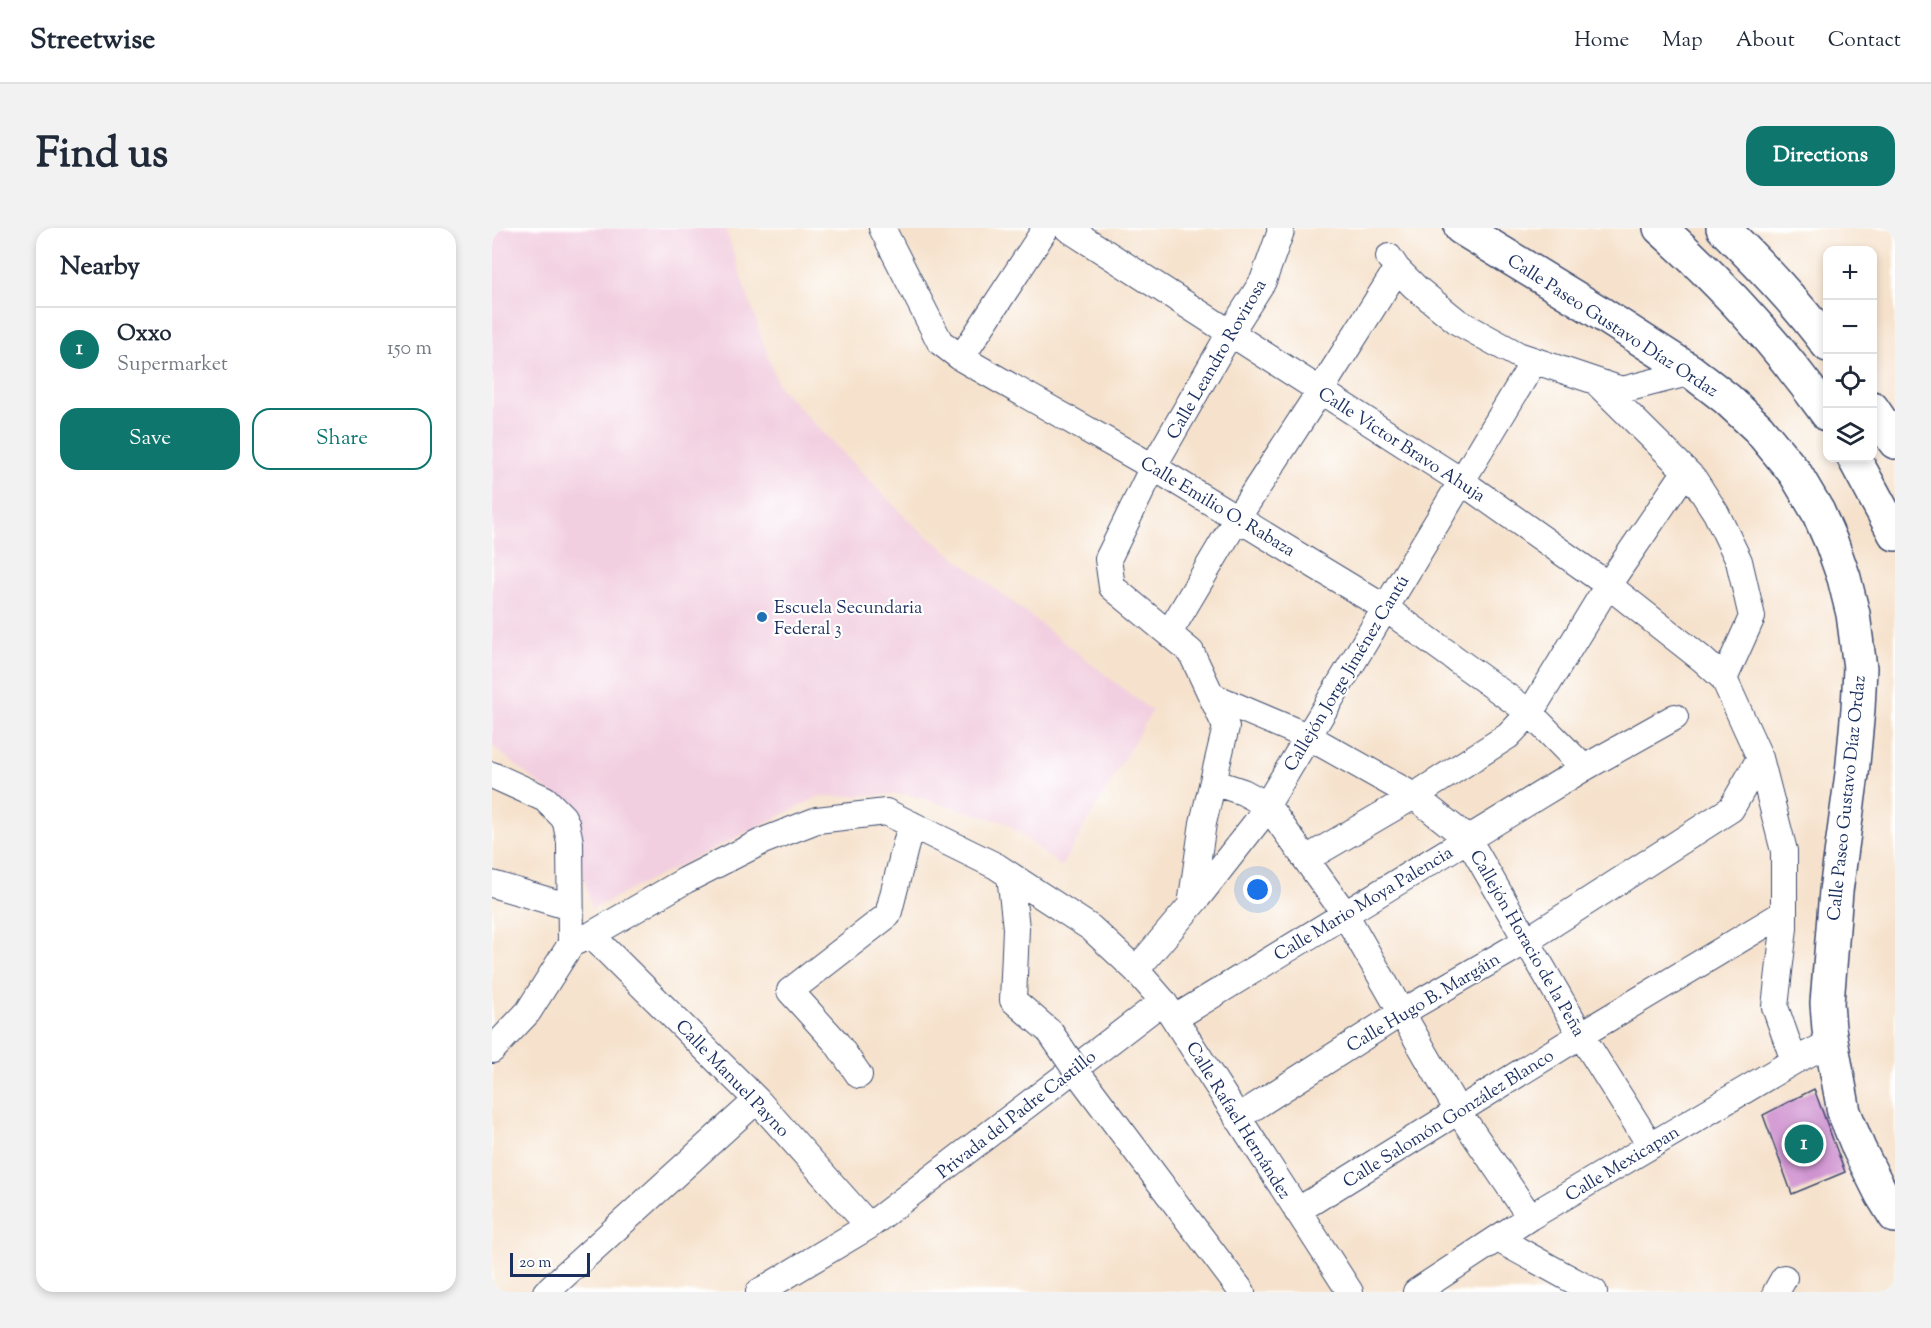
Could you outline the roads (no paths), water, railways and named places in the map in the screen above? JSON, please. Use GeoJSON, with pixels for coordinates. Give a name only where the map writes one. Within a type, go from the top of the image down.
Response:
{"type":"FeatureCollection","features":[{"type":"Feature","properties":{"kind":"main road","name":"Calle Paseo Gustavo Díaz Ordaz"},"geometry":{"type":"LineString","coordinates":[[1461,228],[1692,372],[1727,399],[1758,428],[1795,473],[1818,512],[1844,578],[1860,668],[1852,774],[1836,891],[1828,992],[1829,1029],[1844,1112],[1859,1149],[1895,1216]]}},
{"type":"Feature","properties":{"kind":"main road"},"geometry":{"type":"LineString","coordinates":[[1660,228],[1694,258],[1761,328],[1801,378],[1823,410]]}},
{"type":"Feature","properties":{"kind":"main road"},"geometry":{"type":"LineString","coordinates":[[1723,228],[1761,266],[1823,339]]}},
{"type":"Feature","properties":{"kind":"main road"},"geometry":{"type":"LineString","coordinates":[[1877,415],[1895,442]]}},
{"type":"Feature","properties":{"kind":"main road"},"geometry":{"type":"LineString","coordinates":[[1856,462],[1895,534]]}},
{"type":"Feature","properties":{"kind":"street","name":"Calle Emilio O. Rabaza"},"geometry":{"type":"LineString","coordinates":[[882,228],[940,342],[960,358],[1153,466],[1385,608],[1530,713],[1584,768]]}},
{"type":"Feature","properties":{"kind":"street"},"geometry":{"type":"LineString","coordinates":[[960,358],[1046,228]]}},
{"type":"Feature","properties":{"kind":"street","name":"Calle Víctor Bravo Ahuja"},"geometry":{"type":"LineString","coordinates":[[1067,228],[1461,481],[1608,585],[1724,679]]}},
{"type":"Feature","properties":{"kind":"street","name":"Calle Leandro Rovirosa"},"geometry":{"type":"LineString","coordinates":[[1169,633],[1112,587],[1108,559],[1153,466],[1263,281],[1281,231],[1280,228]]}},
{"type":"Feature","properties":{"kind":"street"},"geometry":{"type":"LineString","coordinates":[[1191,905],[1203,823],[1226,728],[1191,652],[1169,633],[1238,517],[1320,391],[1392,262],[1415,287],[1458,322],[1518,356],[1622,390],[1692,372]]}},
{"type":"Feature","properties":{"kind":"street","name":"Callejón Jorge Jiménez Cantú"},"geometry":{"type":"LineString","coordinates":[[1128,963],[1191,905],[1256,823],[1534,361]]}},
{"type":"Feature","properties":{"kind":"street"},"geometry":{"type":"LineString","coordinates":[[1594,381],[1694,479],[1716,513],[1739,561],[1752,617],[1724,679],[1760,758],[1784,851],[1784,913],[1775,1008],[1794,1061]]}},
{"type":"Feature","properties":{"kind":"street"},"geometry":{"type":"LineString","coordinates":[[1306,859],[1414,796],[1508,736],[1530,713],[1608,585],[1686,471]]}},
{"type":"Feature","properties":{"kind":"street","name":"Callejón Horacio de la Peña"},"geometry":{"type":"LineString","coordinates":[[1212,696],[1309,737],[1414,796],[1468,839],[1581,1035],[1650,1146]]}},
{"type":"Feature","properties":{"kind":"street","name":"Calle Mario Moya Palencia"},"geometry":{"type":"LineString","coordinates":[[1169,1009],[1345,914],[1584,768],[1675,717]]}},
{"type":"Feature","properties":{"kind":"street","name":"Calle Hugo B. Margáin"},"geometry":{"type":"LineString","coordinates":[[1237,1118],[1401,1013],[1526,941],[1731,809],[1760,758]]}},
{"type":"Feature","properties":{"kind":"street"},"geometry":{"type":"LineString","coordinates":[[492,775],[545,799],[563,817],[569,830],[570,842],[570,907],[581,940],[528,1012],[492,1050]]}},
{"type":"Feature","properties":{"kind":"street"},"geometry":{"type":"LineString","coordinates":[[1213,782],[1244,792],[1267,805],[1345,914],[1458,1111],[1530,1217]]}},
{"type":"Feature","properties":{"kind":"street","name":"Calle Rafael Hernández"},"geometry":{"type":"LineString","coordinates":[[581,940],[686,880],[763,841],[817,819],[886,813],[911,824],[996,866],[1091,928],[1128,963],[1169,1009],[1350,1292]]}},
{"type":"Feature","properties":{"kind":"street"},"geometry":{"type":"LineString","coordinates":[[859,1075],[836,1042],[790,992],[888,915],[911,824]]}},
{"type":"Feature","properties":{"kind":"street"},"geometry":{"type":"LineString","coordinates":[[1010,875],[1016,928],[1013,1000],[1050,1032],[1080,1076],[1242,1292]]}},
{"type":"Feature","properties":{"kind":"street"},"geometry":{"type":"LineString","coordinates":[[492,884],[570,907]]}},
{"type":"Feature","properties":{"kind":"street","name":"Calle Salomón González Blanco"},"geometry":{"type":"LineString","coordinates":[[1298,1211],[1581,1035],[1784,913]]}},
{"type":"Feature","properties":{"kind":"street","name":"Calle Manuel Payno"},"geometry":{"type":"LineString","coordinates":[[581,940],[757,1100],[869,1226]]}},
{"type":"Feature","properties":{"kind":"street","name":"Privada del Padre Castillo"},"geometry":{"type":"LineString","coordinates":[[759,1292],[869,1226],[1169,1009]]}},
{"type":"Feature","properties":{"kind":"street","name":"Calle Mexicapan"},"geometry":{"type":"LineString","coordinates":[[1416,1292],[1530,1217],[1794,1061],[1832,1042]]}},
{"type":"Feature","properties":{"kind":"street"},"geometry":{"type":"LineString","coordinates":[[546,1292],[757,1100]]}},
{"type":"Feature","properties":{"kind":"street"},"geometry":{"type":"LineString","coordinates":[[1498,1239],[1594,1292]]}},
{"type":"Feature","properties":{"kind":"place","name":"Escuela Secundaria Federal 3"},"geometry":{"type":"Point","coordinates":[762,617]}},
{"type":"Feature","properties":{"kind":"place","name":"Oxxo"},"geometry":{"type":"Point","coordinates":[1804,1144]}}]}
